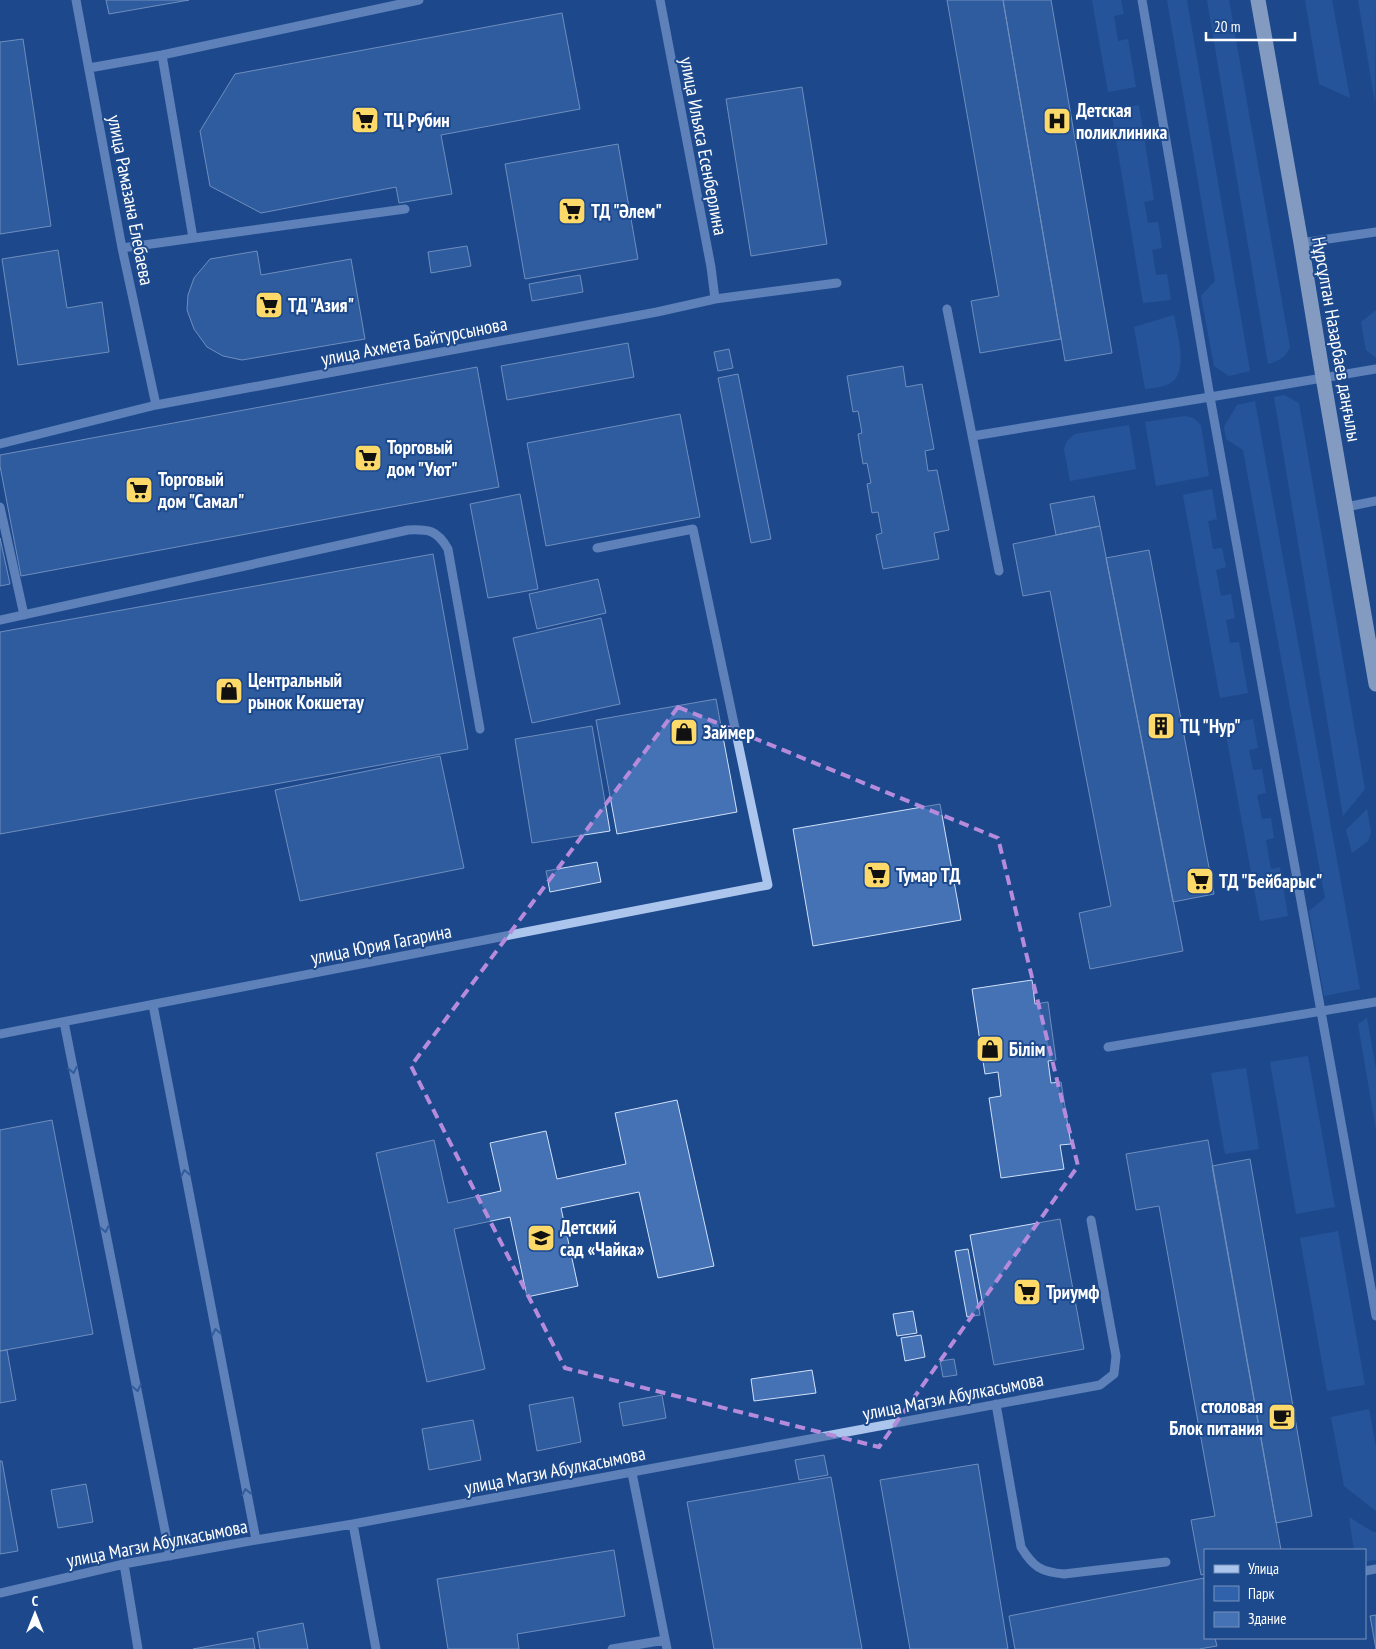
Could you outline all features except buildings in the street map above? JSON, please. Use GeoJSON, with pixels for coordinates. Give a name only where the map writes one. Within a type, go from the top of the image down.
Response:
{"type":"FeatureCollection","features":[{"type":"Feature","properties":{"kind":"highway","name":"Нұрсұлтан Назарбаев даңғылы"},"geometry":{"type":"LineString","coordinates":[[1258,0],[1376,684]]}},
{"type":"Feature","properties":{"kind":"street","name":"улица Рамазана Елебаева"},"geometry":{"type":"LineString","coordinates":[[76,0],[122,248],[156,405]]}},
{"type":"Feature","properties":{"kind":"street"},"geometry":{"type":"LineString","coordinates":[[89,68],[162,55],[419,0]]}},
{"type":"Feature","properties":{"kind":"street","name":"улица Ильяса Есенберлина"},"geometry":{"type":"LineString","coordinates":[[660,0],[711,267],[714,300]]}},
{"type":"Feature","properties":{"kind":"street"},"geometry":{"type":"LineString","coordinates":[[1142,0],[1210,397],[1376,1316]]}},
{"type":"Feature","properties":{"kind":"street"},"geometry":{"type":"LineString","coordinates":[[162,55],[193,238]]}},
{"type":"Feature","properties":{"kind":"street"},"geometry":{"type":"LineString","coordinates":[[122,248],[405,209]]}},
{"type":"Feature","properties":{"kind":"street"},"geometry":{"type":"LineString","coordinates":[[1301,243],[1376,232]]}},
{"type":"Feature","properties":{"kind":"street","name":"улица Ахмета Байтурсынова"},"geometry":{"type":"LineString","coordinates":[[0,444],[156,405],[714,300],[837,282]]}},
{"type":"Feature","properties":{"kind":"street"},"geometry":{"type":"LineString","coordinates":[[947,309],[998,572]]}},
{"type":"Feature","properties":{"kind":"street"},"geometry":{"type":"LineString","coordinates":[[973,436],[1376,369]]}},
{"type":"Feature","properties":{"kind":"street"},"geometry":{"type":"LineString","coordinates":[[1346,507],[1376,501]]}},
{"type":"Feature","properties":{"kind":"street"},"geometry":{"type":"LineString","coordinates":[[0,507],[24,615]]}},
{"type":"Feature","properties":{"kind":"street"},"geometry":{"type":"LineString","coordinates":[[0,620],[408,530],[421,529],[433,531],[442,538],[448,549],[480,729]]}},
{"type":"Feature","properties":{"kind":"street","name":"улица Юрия Гагарина"},"geometry":{"type":"LineString","coordinates":[[0,1034],[768,885],[693,529],[597,548]]}},
{"type":"Feature","properties":{"kind":"street"},"geometry":{"type":"LineString","coordinates":[[1108,1047],[1376,1002]]}},
{"type":"Feature","properties":{"kind":"street"},"geometry":{"type":"LineString","coordinates":[[153,1005],[256,1540]]}},
{"type":"Feature","properties":{"kind":"street"},"geometry":{"type":"LineString","coordinates":[[64,1022],[170,1556]]}},
{"type":"Feature","properties":{"kind":"street","name":"улица Магзи Абулкасымова"},"geometry":{"type":"LineString","coordinates":[[0,1593],[124,1564],[353,1524],[1100,1384],[1114,1374],[1116,1356],[1091,1220]]}},
{"type":"Feature","properties":{"kind":"street"},"geometry":{"type":"LineString","coordinates":[[996,1404],[1022,1547],[1028,1558],[1038,1568],[1064,1574],[1166,1562]]}},
{"type":"Feature","properties":{"kind":"street"},"geometry":{"type":"LineString","coordinates":[[612,1649],[666,1644],[632,1472]]}},
{"type":"Feature","properties":{"kind":"street"},"geometry":{"type":"LineString","coordinates":[[353,1524],[376,1649]]}},
{"type":"Feature","properties":{"kind":"street"},"geometry":{"type":"LineString","coordinates":[[124,1564],[138,1649]]}},
{"type":"Feature","properties":{"kind":"highlighted area"},"geometry":{"type":"Polygon","coordinates":[[[678,707],[998,838],[1078,1166],[879,1447],[565,1368],[411,1066],[678,707]]]}},
{"type":"Feature","properties":{"kind":"green space"},"geometry":{"type":"Polygon","coordinates":[[[1092,0],[1121,0],[1124,14],[1114,16],[1118,41],[1128,39],[1136,87],[1108,92],[1092,0]]]}},
{"type":"Feature","properties":{"kind":"green space"},"geometry":{"type":"Polygon","coordinates":[[[1167,0],[1187,0],[1250,371],[1229,376],[1214,366],[1201,296],[1215,281],[1167,0]]]}},
{"type":"Feature","properties":{"kind":"green space"},"geometry":{"type":"Polygon","coordinates":[[[1207,0],[1229,0],[1290,347],[1281,358],[1268,364],[1207,0]]]}},
{"type":"Feature","properties":{"kind":"green space"},"geometry":{"type":"Polygon","coordinates":[[[1305,0],[1332,0],[1350,98],[1319,84],[1305,0]]]}},
{"type":"Feature","properties":{"kind":"green space"},"geometry":{"type":"Polygon","coordinates":[[[1358,0],[1376,0],[1375,103],[1358,0]]]}},
{"type":"Feature","properties":{"kind":"green space"},"geometry":{"type":"Polygon","coordinates":[[[1139,105],[1154,200],[1144,202],[1148,223],[1158,222],[1162,248],[1152,250],[1156,275],[1167,274],[1171,300],[1143,303],[1111,110],[1139,105]]]}},
{"type":"Feature","properties":{"kind":"green space"},"geometry":{"type":"Polygon","coordinates":[[[1376,310],[1376,358],[1366,350],[1361,322],[1376,310]]]}},
{"type":"Feature","properties":{"kind":"green space"},"geometry":{"type":"Polygon","coordinates":[[[1174,315],[1180,350],[1177,376],[1166,385],[1145,389],[1134,327],[1174,315]]]}},
{"type":"Feature","properties":{"kind":"green space"},"geometry":{"type":"Polygon","coordinates":[[[1284,395],[1299,403],[1365,789],[1343,816],[1274,397],[1284,395]]]}},
{"type":"Feature","properties":{"kind":"green space"},"geometry":{"type":"Polygon","coordinates":[[[1255,401],[1360,989],[1324,996],[1309,911],[1325,898],[1243,450],[1226,439],[1224,427],[1237,405],[1255,401]]]}},
{"type":"Feature","properties":{"kind":"green space"},"geometry":{"type":"Polygon","coordinates":[[[1185,416],[1193,418],[1201,425],[1209,476],[1156,486],[1145,422],[1185,416]]]}},
{"type":"Feature","properties":{"kind":"green space"},"geometry":{"type":"Polygon","coordinates":[[[1129,425],[1136,469],[1070,481],[1064,449],[1067,441],[1075,434],[1129,425]]]}},
{"type":"Feature","properties":{"kind":"green space"},"geometry":{"type":"Polygon","coordinates":[[[1212,489],[1217,519],[1208,521],[1213,549],[1222,548],[1226,567],[1216,570],[1221,596],[1231,594],[1235,618],[1226,620],[1230,643],[1239,642],[1248,693],[1220,698],[1183,495],[1212,489]]]}},
{"type":"Feature","properties":{"kind":"green space"},"geometry":{"type":"Polygon","coordinates":[[[1253,719],[1258,748],[1249,750],[1253,770],[1262,769],[1266,793],[1257,795],[1262,819],[1271,818],[1274,838],[1266,840],[1271,869],[1280,867],[1288,916],[1260,921],[1224,724],[1253,719]]]}},
{"type":"Feature","properties":{"kind":"green space"},"geometry":{"type":"Polygon","coordinates":[[[1367,809],[1371,832],[1368,841],[1352,853],[1346,830],[1367,809]]]}},
{"type":"Feature","properties":{"kind":"green space"},"geometry":{"type":"Polygon","coordinates":[[[1367,1018],[1376,1069],[1376,1130],[1358,1024],[1367,1018]]]}},
{"type":"Feature","properties":{"kind":"green space"},"geometry":{"type":"Polygon","coordinates":[[[1308,1056],[1335,1207],[1296,1214],[1270,1062],[1308,1056]]]}},
{"type":"Feature","properties":{"kind":"green space"},"geometry":{"type":"Polygon","coordinates":[[[1246,1068],[1259,1149],[1225,1154],[1211,1073],[1246,1068]]]}},
{"type":"Feature","properties":{"kind":"green space"},"geometry":{"type":"Polygon","coordinates":[[[1338,1231],[1365,1385],[1327,1391],[1300,1238],[1338,1231]]]}},
{"type":"Feature","properties":{"kind":"green space"},"geometry":{"type":"Polygon","coordinates":[[[1369,1409],[1376,1447],[1376,1511],[1344,1486],[1331,1417],[1369,1409]]]}},
{"type":"Feature","properties":{"kind":"green space"},"geometry":{"type":"Polygon","coordinates":[[[1349,1517],[1376,1532],[1376,1560],[1366,1560],[1366,1549],[1354,1549],[1349,1517]]]}},
{"type":"Feature","properties":{"kind":"place","name":"ТЦ Рубин"},"geometry":{"type":"Point","coordinates":[365,120]}},
{"type":"Feature","properties":{"kind":"place","name":"Детская поликлиника"},"geometry":{"type":"Point","coordinates":[1057,121]}},
{"type":"Feature","properties":{"kind":"place","name":"ТД \"Әлем\""},"geometry":{"type":"Point","coordinates":[572,211]}},
{"type":"Feature","properties":{"kind":"place","name":"ТД \"Азия\""},"geometry":{"type":"Point","coordinates":[269,305]}},
{"type":"Feature","properties":{"kind":"place","name":"Торговый дом \"Уют\""},"geometry":{"type":"Point","coordinates":[368,458]}},
{"type":"Feature","properties":{"kind":"place","name":"Торговый дом \"Самал\""},"geometry":{"type":"Point","coordinates":[139,490]}},
{"type":"Feature","properties":{"kind":"place","name":"Центральный рынок Кокшетау"},"geometry":{"type":"Point","coordinates":[229,691]}},
{"type":"Feature","properties":{"kind":"place","name":"ТЦ \"Нур\""},"geometry":{"type":"Point","coordinates":[1161,726]}},
{"type":"Feature","properties":{"kind":"place","name":"Займер"},"geometry":{"type":"Point","coordinates":[684,732]}},
{"type":"Feature","properties":{"kind":"place","name":"Тумар ТД"},"geometry":{"type":"Point","coordinates":[877,875]}},
{"type":"Feature","properties":{"kind":"place","name":"ТД \"Бейбарыс\""},"geometry":{"type":"Point","coordinates":[1200,881]}},
{"type":"Feature","properties":{"kind":"place","name":"Білім"},"geometry":{"type":"Point","coordinates":[990,1049]}},
{"type":"Feature","properties":{"kind":"place","name":"Детский сад «Чайка»"},"geometry":{"type":"Point","coordinates":[541,1238]}},
{"type":"Feature","properties":{"kind":"place","name":"Триумф"},"geometry":{"type":"Point","coordinates":[1027,1292]}},
{"type":"Feature","properties":{"kind":"place","name":"столовая Блок питания"},"geometry":{"type":"Point","coordinates":[1282,1417]}}]}
